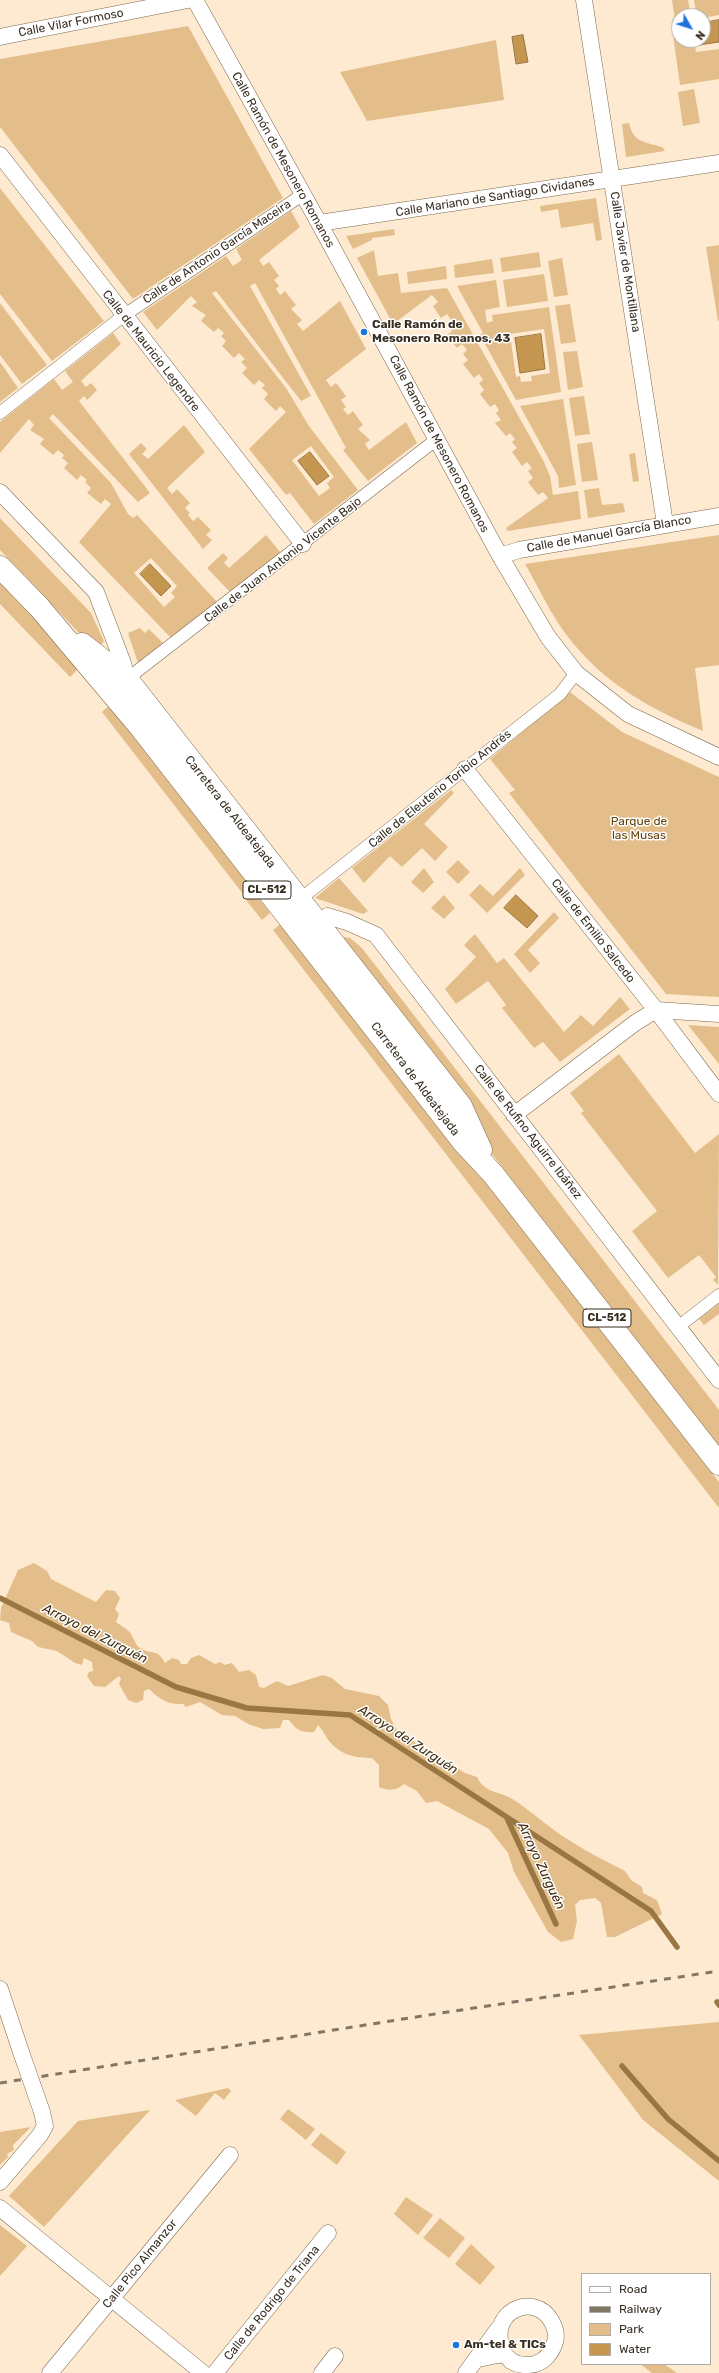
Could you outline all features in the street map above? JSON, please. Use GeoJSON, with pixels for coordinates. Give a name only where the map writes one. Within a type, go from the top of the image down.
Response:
{"type":"FeatureCollection","features":[{"type":"Feature","properties":{"kind":"main road","name":"Carretera de Aldeatejada"},"geometry":{"type":"LineString","coordinates":[[0,567],[39,607],[136,722],[370,1019],[464,1143],[493,1174],[719,1464]]}},
{"type":"Feature","properties":{"kind":"main road","name":"Carretera de Aldeatejada"},"geometry":{"type":"LineString","coordinates":[[39,607],[127,679],[461,1106],[476,1142],[493,1174]]}},
{"type":"Feature","properties":{"kind":"main road"},"geometry":{"type":"LineString","coordinates":[[317,923],[317,938],[356,988],[370,1019]]}},
{"type":"Feature","properties":{"kind":"street","name":"Calle Vilar Formoso"},"geometry":{"type":"LineString","coordinates":[[0,37],[188,0]]}},
{"type":"Feature","properties":{"kind":"street","name":"Calle Ramón de Mesonero Romanos"},"geometry":{"type":"LineString","coordinates":[[195,0],[302,195],[319,223],[500,556],[548,637],[576,673],[628,714],[719,757]]}},
{"type":"Feature","properties":{"kind":"street","name":"Calle Javier de Montillana"},"geometry":{"type":"LineString","coordinates":[[584,0],[665,524]]}},
{"type":"Feature","properties":{"kind":"street","name":"Calle de Mauricio Legendre"},"geometry":{"type":"LineString","coordinates":[[0,155],[123,316],[303,544]]}},
{"type":"Feature","properties":{"kind":"street","name":"Calle Mariano de Santiago Cividanes"},"geometry":{"type":"LineString","coordinates":[[319,223],[719,163]]}},
{"type":"Feature","properties":{"kind":"street","name":"Calle de Antonio García Maceira"},"geometry":{"type":"LineString","coordinates":[[0,413],[123,316],[302,195]]}},
{"type":"Feature","properties":{"kind":"street","name":"Calle de Juan Antonio Vicente Bajo"},"geometry":{"type":"LineString","coordinates":[[127,679],[437,439]]}},
{"type":"Feature","properties":{"kind":"street"},"geometry":{"type":"LineString","coordinates":[[0,492],[96,592],[121,656],[127,679]]}},
{"type":"Feature","properties":{"kind":"street","name":"Calle de Manuel García Blanco"},"geometry":{"type":"LineString","coordinates":[[500,556],[519,550],[719,516]]}},
{"type":"Feature","properties":{"kind":"street","name":"Calle de Eleuterio Toribio Andrés"},"geometry":{"type":"LineString","coordinates":[[299,900],[560,694],[576,673]]}},
{"type":"Feature","properties":{"kind":"street","name":"Calle de Emilio Salcedo"},"geometry":{"type":"LineString","coordinates":[[465,769],[656,1010],[719,1094]]}},
{"type":"Feature","properties":{"kind":"street","name":"Calle de Rufino Aguirre Ibáñez"},"geometry":{"type":"LineString","coordinates":[[317,923],[328,916],[347,922],[376,935],[719,1380]]}},
{"type":"Feature","properties":{"kind":"street"},"geometry":{"type":"LineString","coordinates":[[514,1114],[634,1023],[656,1010],[719,1014]]}},
{"type":"Feature","properties":{"kind":"street"},"geometry":{"type":"LineString","coordinates":[[678,1326],[719,1295]]}},
{"type":"Feature","properties":{"kind":"street"},"geometry":{"type":"LineString","coordinates":[[0,1989],[4,2017],[21,2052],[42,2112],[45,2126],[40,2135],[0,2182]]}},
{"type":"Feature","properties":{"kind":"street","name":"Calle Pico Almanzor"},"geometry":{"type":"LineString","coordinates":[[50,2373],[230,2155]]}},
{"type":"Feature","properties":{"kind":"street"},"geometry":{"type":"LineString","coordinates":[[0,2208],[203,2373]]}},
{"type":"Feature","properties":{"kind":"street","name":"Calle de Rodrigo de Triana"},"geometry":{"type":"LineString","coordinates":[[215,2373],[328,2233]]}},
{"type":"Feature","properties":{"kind":"street"},"geometry":{"type":"LineString","coordinates":[[466,2373],[498,2329],[504,2318],[514,2310],[526,2306],[539,2309],[549,2316],[555,2327],[556,2340],[552,2352],[542,2360],[527,2365],[518,2364],[505,2355],[498,2343],[498,2329]]}},
{"type":"Feature","properties":{"kind":"street"},"geometry":{"type":"LineString","coordinates":[[477,2359],[505,2355]]}},
{"type":"Feature","properties":{"kind":"street"},"geometry":{"type":"LineString","coordinates":[[322,2373],[335,2356]]}},
{"type":"Feature","properties":{"kind":"green space"},"geometry":{"type":"Polygon","coordinates":[[[672,0],[688,0],[690,8],[673,8],[672,0]]]}},
{"type":"Feature","properties":{"kind":"green space"},"geometry":{"type":"Polygon","coordinates":[[[694,0],[719,0],[719,15],[711,16],[711,8],[696,8],[694,0]]]}},
{"type":"Feature","properties":{"kind":"green space"},"geometry":{"type":"Polygon","coordinates":[[[188,26],[283,198],[133,299],[0,127],[0,59],[188,26]]]}},
{"type":"Feature","properties":{"kind":"green space"},"geometry":{"type":"Polygon","coordinates":[[[496,40],[504,100],[367,121],[340,72],[496,40]]]}},
{"type":"Feature","properties":{"kind":"green space"},"geometry":{"type":"Polygon","coordinates":[[[675,48],[695,48],[696,52],[719,49],[719,79],[680,85],[675,48]]]}},
{"type":"Feature","properties":{"kind":"green space"},"geometry":{"type":"Polygon","coordinates":[[[694,89],[700,123],[683,126],[678,92],[694,89]]]}},
{"type":"Feature","properties":{"kind":"green space"},"geometry":{"type":"Polygon","coordinates":[[[629,123],[631,130],[637,138],[641,141],[662,147],[665,151],[626,157],[622,124],[629,123]]]}},
{"type":"Feature","properties":{"kind":"green space"},"geometry":{"type":"Polygon","coordinates":[[[0,188],[104,321],[52,361],[0,294],[0,188]]]}},
{"type":"Feature","properties":{"kind":"green space"},"geometry":{"type":"Polygon","coordinates":[[[596,198],[602,240],[596,241],[593,223],[561,228],[558,209],[541,212],[540,206],[596,198]]]}},
{"type":"Feature","properties":{"kind":"green space"},"geometry":{"type":"Polygon","coordinates":[[[291,211],[300,227],[259,260],[263,266],[269,262],[279,276],[274,280],[279,286],[276,289],[280,295],[285,291],[296,305],[291,309],[302,320],[297,324],[303,331],[340,301],[366,349],[326,380],[331,387],[336,383],[346,396],[341,400],[346,407],[343,409],[348,415],[353,411],[363,425],[358,429],[370,440],[365,444],[369,450],[406,422],[417,443],[368,481],[343,450],[346,448],[255,283],[250,286],[311,396],[301,401],[216,291],[212,293],[286,388],[309,426],[358,490],[314,524],[290,493],[286,495],[249,449],[286,412],[280,406],[276,411],[264,399],[268,394],[262,388],[265,385],[259,380],[254,385],[242,373],[247,368],[241,362],[245,359],[239,353],[234,358],[222,346],[226,341],[221,336],[224,333],[218,328],[214,332],[201,321],[206,315],[192,306],[197,302],[191,296],[157,330],[143,312],[226,256],[233,266],[242,260],[236,249],[291,211]],[[311,446],[292,460],[319,496],[330,488],[327,483],[334,477],[311,446]]]}},
{"type":"Feature","properties":{"kind":"green space"},"geometry":{"type":"Polygon","coordinates":[[[394,229],[395,235],[372,238],[372,240],[353,249],[346,236],[394,229]]]}},
{"type":"Feature","properties":{"kind":"green space"},"geometry":{"type":"Polygon","coordinates":[[[719,245],[719,320],[718,321],[706,247],[719,245]]]}},
{"type":"Feature","properties":{"kind":"green space"},"geometry":{"type":"Polygon","coordinates":[[[374,250],[378,276],[398,273],[401,293],[447,288],[543,460],[550,476],[553,495],[578,491],[581,519],[508,531],[506,528],[548,498],[543,492],[538,495],[528,482],[533,478],[528,471],[532,468],[527,462],[522,466],[512,452],[517,448],[512,442],[515,439],[510,433],[506,436],[495,423],[501,420],[496,413],[499,410],[495,404],[490,407],[480,394],[484,390],[479,383],[483,380],[479,374],[474,378],[463,364],[468,360],[463,354],[467,350],[462,344],[457,348],[447,335],[452,331],[447,325],[452,321],[447,314],[441,318],[433,306],[438,302],[432,295],[393,324],[357,258],[374,250]]]}},
{"type":"Feature","properties":{"kind":"green space"},"geometry":{"type":"Polygon","coordinates":[[[539,252],[541,267],[502,272],[500,258],[539,252]]]}},
{"type":"Feature","properties":{"kind":"green space"},"geometry":{"type":"Polygon","coordinates":[[[562,258],[568,295],[554,297],[548,261],[562,258]]]}},
{"type":"Feature","properties":{"kind":"green space"},"geometry":{"type":"Polygon","coordinates":[[[492,259],[494,273],[455,278],[454,265],[492,259]]]}},
{"type":"Feature","properties":{"kind":"green space"},"geometry":{"type":"Polygon","coordinates":[[[446,266],[447,279],[408,284],[407,272],[446,266]]]}},
{"type":"Feature","properties":{"kind":"green space"},"geometry":{"type":"Polygon","coordinates":[[[544,274],[548,301],[507,307],[503,280],[544,274]]]}},
{"type":"Feature","properties":{"kind":"green space"},"geometry":{"type":"Polygon","coordinates":[[[496,280],[500,307],[485,310],[487,323],[493,321],[492,315],[549,307],[561,392],[516,400],[480,335],[483,333],[457,286],[496,280]],[[544,329],[510,334],[516,377],[520,376],[521,382],[532,381],[531,376],[550,373],[544,329]]]}},
{"type":"Feature","properties":{"kind":"green space"},"geometry":{"type":"Polygon","coordinates":[[[0,303],[47,365],[22,384],[0,355],[0,303]]]}},
{"type":"Feature","properties":{"kind":"green space"},"geometry":{"type":"Polygon","coordinates":[[[570,304],[576,342],[561,344],[555,306],[570,304]]]}},
{"type":"Feature","properties":{"kind":"green space"},"geometry":{"type":"Polygon","coordinates":[[[113,333],[121,344],[81,381],[86,387],[91,383],[97,390],[87,400],[84,396],[79,401],[150,493],[138,502],[53,414],[49,418],[111,483],[128,514],[133,518],[137,515],[217,602],[171,638],[79,542],[111,504],[105,499],[101,504],[87,493],[91,488],[85,482],[87,480],[81,475],[77,480],[64,468],[68,463],[62,458],[64,455],[58,450],[53,455],[40,444],[44,439],[30,430],[34,425],[29,419],[0,453],[0,422],[54,379],[62,390],[73,382],[65,371],[113,333]],[[151,558],[134,573],[164,607],[175,597],[171,593],[177,586],[151,558]]]}},
{"type":"Feature","properties":{"kind":"green space"},"geometry":{"type":"Polygon","coordinates":[[[577,351],[583,387],[568,390],[563,352],[577,351]]]}},
{"type":"Feature","properties":{"kind":"green space"},"geometry":{"type":"Polygon","coordinates":[[[0,362],[18,388],[0,402],[0,362]]]}},
{"type":"Feature","properties":{"kind":"green space"},"geometry":{"type":"Polygon","coordinates":[[[584,396],[590,434],[575,436],[569,398],[584,396]]]}},
{"type":"Feature","properties":{"kind":"green space"},"geometry":{"type":"Polygon","coordinates":[[[563,399],[576,485],[559,488],[558,476],[520,406],[563,399]]]}},
{"type":"Feature","properties":{"kind":"green space"},"geometry":{"type":"Polygon","coordinates":[[[184,425],[205,452],[167,488],[172,494],[177,489],[190,503],[185,508],[190,513],[188,515],[193,521],[198,517],[211,530],[206,535],[212,540],[203,549],[129,454],[141,443],[147,449],[142,454],[148,459],[184,425]]]}},
{"type":"Feature","properties":{"kind":"green space"},"geometry":{"type":"Polygon","coordinates":[[[592,442],[598,480],[582,482],[577,444],[592,442]]]}},
{"type":"Feature","properties":{"kind":"green space"},"geometry":{"type":"Polygon","coordinates":[[[635,453],[639,481],[633,482],[629,454],[635,453]]]}},
{"type":"Feature","properties":{"kind":"green space"},"geometry":{"type":"Polygon","coordinates":[[[599,488],[602,505],[623,503],[625,512],[588,518],[584,490],[599,488]]]}},
{"type":"Feature","properties":{"kind":"green space"},"geometry":{"type":"Polygon","coordinates":[[[0,518],[91,613],[104,641],[99,648],[78,632],[0,550],[0,518]]]}},
{"type":"Feature","properties":{"kind":"green space"},"geometry":{"type":"Polygon","coordinates":[[[266,535],[281,553],[230,592],[207,568],[223,553],[228,558],[224,563],[229,568],[266,535]]]}},
{"type":"Feature","properties":{"kind":"green space"},"geometry":{"type":"Polygon","coordinates":[[[719,535],[719,665],[695,668],[703,731],[660,711],[641,700],[604,675],[588,660],[558,623],[525,564],[719,535]]]}},
{"type":"Feature","properties":{"kind":"green space"},"geometry":{"type":"Polygon","coordinates":[[[0,583],[81,666],[70,677],[0,604],[0,583]]]}},
{"type":"Feature","properties":{"kind":"green space"},"geometry":{"type":"Polygon","coordinates":[[[140,628],[145,633],[149,629],[163,643],[138,663],[128,633],[140,628]]]}},
{"type":"Feature","properties":{"kind":"green space","name":"Parque de las Musas"},"geometry":{"type":"Polygon","coordinates":[[[570,692],[622,732],[719,777],[719,997],[666,994],[509,793],[515,790],[490,759],[570,692]]]}},
{"type":"Feature","properties":{"kind":"green space"},"geometry":{"type":"Polygon","coordinates":[[[113,702],[256,883],[243,894],[102,712],[113,702]]]}},
{"type":"Feature","properties":{"kind":"green space"},"geometry":{"type":"Polygon","coordinates":[[[451,790],[454,793],[424,824],[448,847],[435,861],[422,848],[402,867],[390,856],[364,883],[352,868],[451,790]]]}},
{"type":"Feature","properties":{"kind":"green space"},"geometry":{"type":"Polygon","coordinates":[[[458,860],[470,872],[458,884],[446,872],[458,860]]]}},
{"type":"Feature","properties":{"kind":"green space"},"geometry":{"type":"Polygon","coordinates":[[[424,868],[434,882],[423,893],[411,882],[424,868]]]}},
{"type":"Feature","properties":{"kind":"green space"},"geometry":{"type":"Polygon","coordinates":[[[520,868],[525,875],[487,913],[469,895],[480,884],[493,896],[520,868]]]}},
{"type":"Feature","properties":{"kind":"green space"},"geometry":{"type":"Polygon","coordinates":[[[339,878],[368,911],[363,914],[315,898],[339,878]]]}},
{"type":"Feature","properties":{"kind":"green space"},"geometry":{"type":"Polygon","coordinates":[[[255,894],[270,913],[262,920],[246,900],[255,894]]]}},
{"type":"Feature","properties":{"kind":"green space"},"geometry":{"type":"Polygon","coordinates":[[[444,895],[455,908],[444,919],[431,908],[444,895]]]}},
{"type":"Feature","properties":{"kind":"green space"},"geometry":{"type":"Polygon","coordinates":[[[554,912],[559,918],[528,950],[540,963],[530,973],[514,954],[554,912]]]}},
{"type":"Feature","properties":{"kind":"green space"},"geometry":{"type":"Polygon","coordinates":[[[284,921],[719,1482],[719,1508],[273,930],[284,921]]]}},
{"type":"Feature","properties":{"kind":"green space"},"geometry":{"type":"Polygon","coordinates":[[[475,934],[497,963],[504,958],[564,1032],[581,1015],[593,1026],[620,997],[630,1009],[560,1062],[543,1042],[534,1048],[502,1008],[506,1005],[488,981],[456,1004],[445,989],[476,957],[464,945],[475,934]]]}},
{"type":"Feature","properties":{"kind":"green space"},"geometry":{"type":"Polygon","coordinates":[[[343,937],[350,938],[362,948],[719,1410],[719,1448],[489,1150],[339,940],[343,937]]]}},
{"type":"Feature","properties":{"kind":"green space"},"geometry":{"type":"Polygon","coordinates":[[[688,1025],[719,1027],[719,1064],[688,1025]]]}},
{"type":"Feature","properties":{"kind":"green space"},"geometry":{"type":"Polygon","coordinates":[[[619,1054],[695,1153],[719,1134],[718,1285],[713,1280],[716,1277],[699,1255],[668,1278],[632,1231],[657,1211],[581,1113],[584,1111],[570,1093],[619,1054]]]}},
{"type":"Feature","properties":{"kind":"green space"},"geometry":{"type":"Polygon","coordinates":[[[719,1304],[719,1314],[704,1325],[699,1319],[719,1304]]]}},
{"type":"Feature","properties":{"kind":"green space"},"geometry":{"type":"Polygon","coordinates":[[[34,1563],[47,1571],[51,1579],[96,1602],[106,1590],[115,1591],[120,1598],[115,1609],[119,1614],[116,1622],[130,1632],[136,1645],[146,1651],[160,1655],[165,1663],[172,1658],[179,1660],[181,1664],[187,1664],[191,1658],[199,1655],[215,1664],[221,1662],[224,1665],[232,1663],[239,1672],[249,1670],[256,1675],[259,1687],[264,1688],[277,1681],[288,1686],[323,1675],[332,1678],[345,1689],[379,1696],[388,1705],[391,1719],[398,1732],[465,1773],[477,1777],[483,1786],[514,1800],[575,1844],[625,1871],[631,1880],[642,1887],[643,1893],[657,1900],[662,1914],[615,1937],[607,1937],[601,1903],[595,1898],[580,1900],[575,1905],[577,1921],[573,1939],[561,1942],[548,1932],[514,1872],[508,1853],[489,1829],[437,1801],[426,1803],[417,1791],[404,1784],[392,1790],[379,1787],[379,1765],[372,1758],[348,1755],[338,1750],[329,1741],[318,1725],[314,1732],[306,1732],[294,1726],[289,1720],[283,1720],[280,1728],[263,1729],[248,1724],[235,1716],[222,1715],[200,1702],[186,1707],[183,1704],[168,1702],[156,1696],[149,1689],[144,1691],[143,1700],[136,1703],[128,1700],[119,1684],[121,1679],[119,1676],[105,1687],[94,1686],[87,1676],[89,1672],[93,1671],[92,1662],[84,1658],[82,1665],[75,1663],[57,1651],[38,1647],[32,1641],[11,1632],[9,1623],[0,1620],[1,1608],[18,1570],[34,1563]]]}},
{"type":"Feature","properties":{"kind":"green space"},"geometry":{"type":"Polygon","coordinates":[[[719,2022],[719,2181],[643,2120],[579,2035],[719,2022]]]}},
{"type":"Feature","properties":{"kind":"green space"},"geometry":{"type":"Polygon","coordinates":[[[228,2088],[231,2091],[224,2100],[215,2093],[196,2116],[175,2100],[228,2088]]]}},
{"type":"Feature","properties":{"kind":"green space"},"geometry":{"type":"Polygon","coordinates":[[[288,2109],[315,2129],[306,2140],[280,2119],[288,2109]]]}},
{"type":"Feature","properties":{"kind":"green space"},"geometry":{"type":"Polygon","coordinates":[[[150,2110],[44,2227],[9,2196],[78,2121],[150,2110]]]}},
{"type":"Feature","properties":{"kind":"green space"},"geometry":{"type":"Polygon","coordinates":[[[31,2127],[13,2145],[14,2150],[7,2154],[8,2157],[0,2165],[0,2132],[31,2127]]]}},
{"type":"Feature","properties":{"kind":"green space"},"geometry":{"type":"Polygon","coordinates":[[[321,2133],[346,2152],[337,2165],[311,2145],[321,2133]]]}},
{"type":"Feature","properties":{"kind":"green space"},"geometry":{"type":"Polygon","coordinates":[[[406,2197],[433,2215],[418,2235],[394,2214],[406,2197]]]}},
{"type":"Feature","properties":{"kind":"green space"},"geometry":{"type":"Polygon","coordinates":[[[440,2218],[465,2238],[449,2258],[423,2238],[440,2218]]]}},
{"type":"Feature","properties":{"kind":"green space"},"geometry":{"type":"Polygon","coordinates":[[[0,2225],[27,2246],[0,2276],[0,2225]]]}},
{"type":"Feature","properties":{"kind":"green space"},"geometry":{"type":"Polygon","coordinates":[[[471,2244],[495,2267],[480,2285],[455,2264],[471,2244]]]}},
{"type":"Feature","properties":{"kind":"green space"},"geometry":{"type":"Polygon","coordinates":[[[641,2365],[665,2365],[677,2373],[652,2373],[641,2365]]]}},
{"type":"Feature","properties":{"kind":"water"},"geometry":{"type":"Polygon","coordinates":[[[719,20],[719,42],[711,43],[711,22],[719,20]]]}},
{"type":"Feature","properties":{"kind":"water"},"geometry":{"type":"Polygon","coordinates":[[[523,35],[528,62],[516,64],[512,37],[523,35]]]}},
{"type":"Feature","properties":{"kind":"water"},"geometry":{"type":"Polygon","coordinates":[[[541,334],[545,369],[520,373],[515,338],[541,334]]]}},
{"type":"Feature","properties":{"kind":"water"},"geometry":{"type":"Polygon","coordinates":[[[310,452],[329,476],[317,485],[298,461],[310,452]]]}},
{"type":"Feature","properties":{"kind":"water"},"geometry":{"type":"Polygon","coordinates":[[[150,564],[171,586],[161,596],[140,574],[150,564]]]}},
{"type":"Feature","properties":{"kind":"water"},"geometry":{"type":"Polygon","coordinates":[[[516,895],[538,916],[527,928],[504,908],[516,895]]]}},
{"type":"Feature","properties":{"kind":"waterway","name":"Arroyo del Zurguén"},"geometry":{"type":"LineString","coordinates":[[0,1598],[176,1687],[247,1708],[350,1715],[651,1911],[677,1947]]}},
{"type":"Feature","properties":{"kind":"waterway","name":"Arroyo Zurguén"},"geometry":{"type":"LineString","coordinates":[[507,1818],[556,1924]]}},
{"type":"Feature","properties":{"kind":"waterway","name":"Arroyo Zurguén"},"geometry":{"type":"LineString","coordinates":[[622,2066],[668,2119],[719,2161]]}},
{"type":"Feature","properties":{"kind":"railway"},"geometry":{"type":"LineString","coordinates":[[0,2083],[441,2013],[719,1971]]}},
{"type":"Feature","properties":{"kind":"place","name":"Calle Ramón de Mesonero Romanos, 43"},"geometry":{"type":"Point","coordinates":[364,332]}},
{"type":"Feature","properties":{"kind":"place","name":"Am-tel & TICs"},"geometry":{"type":"Point","coordinates":[456,2345]}}]}
